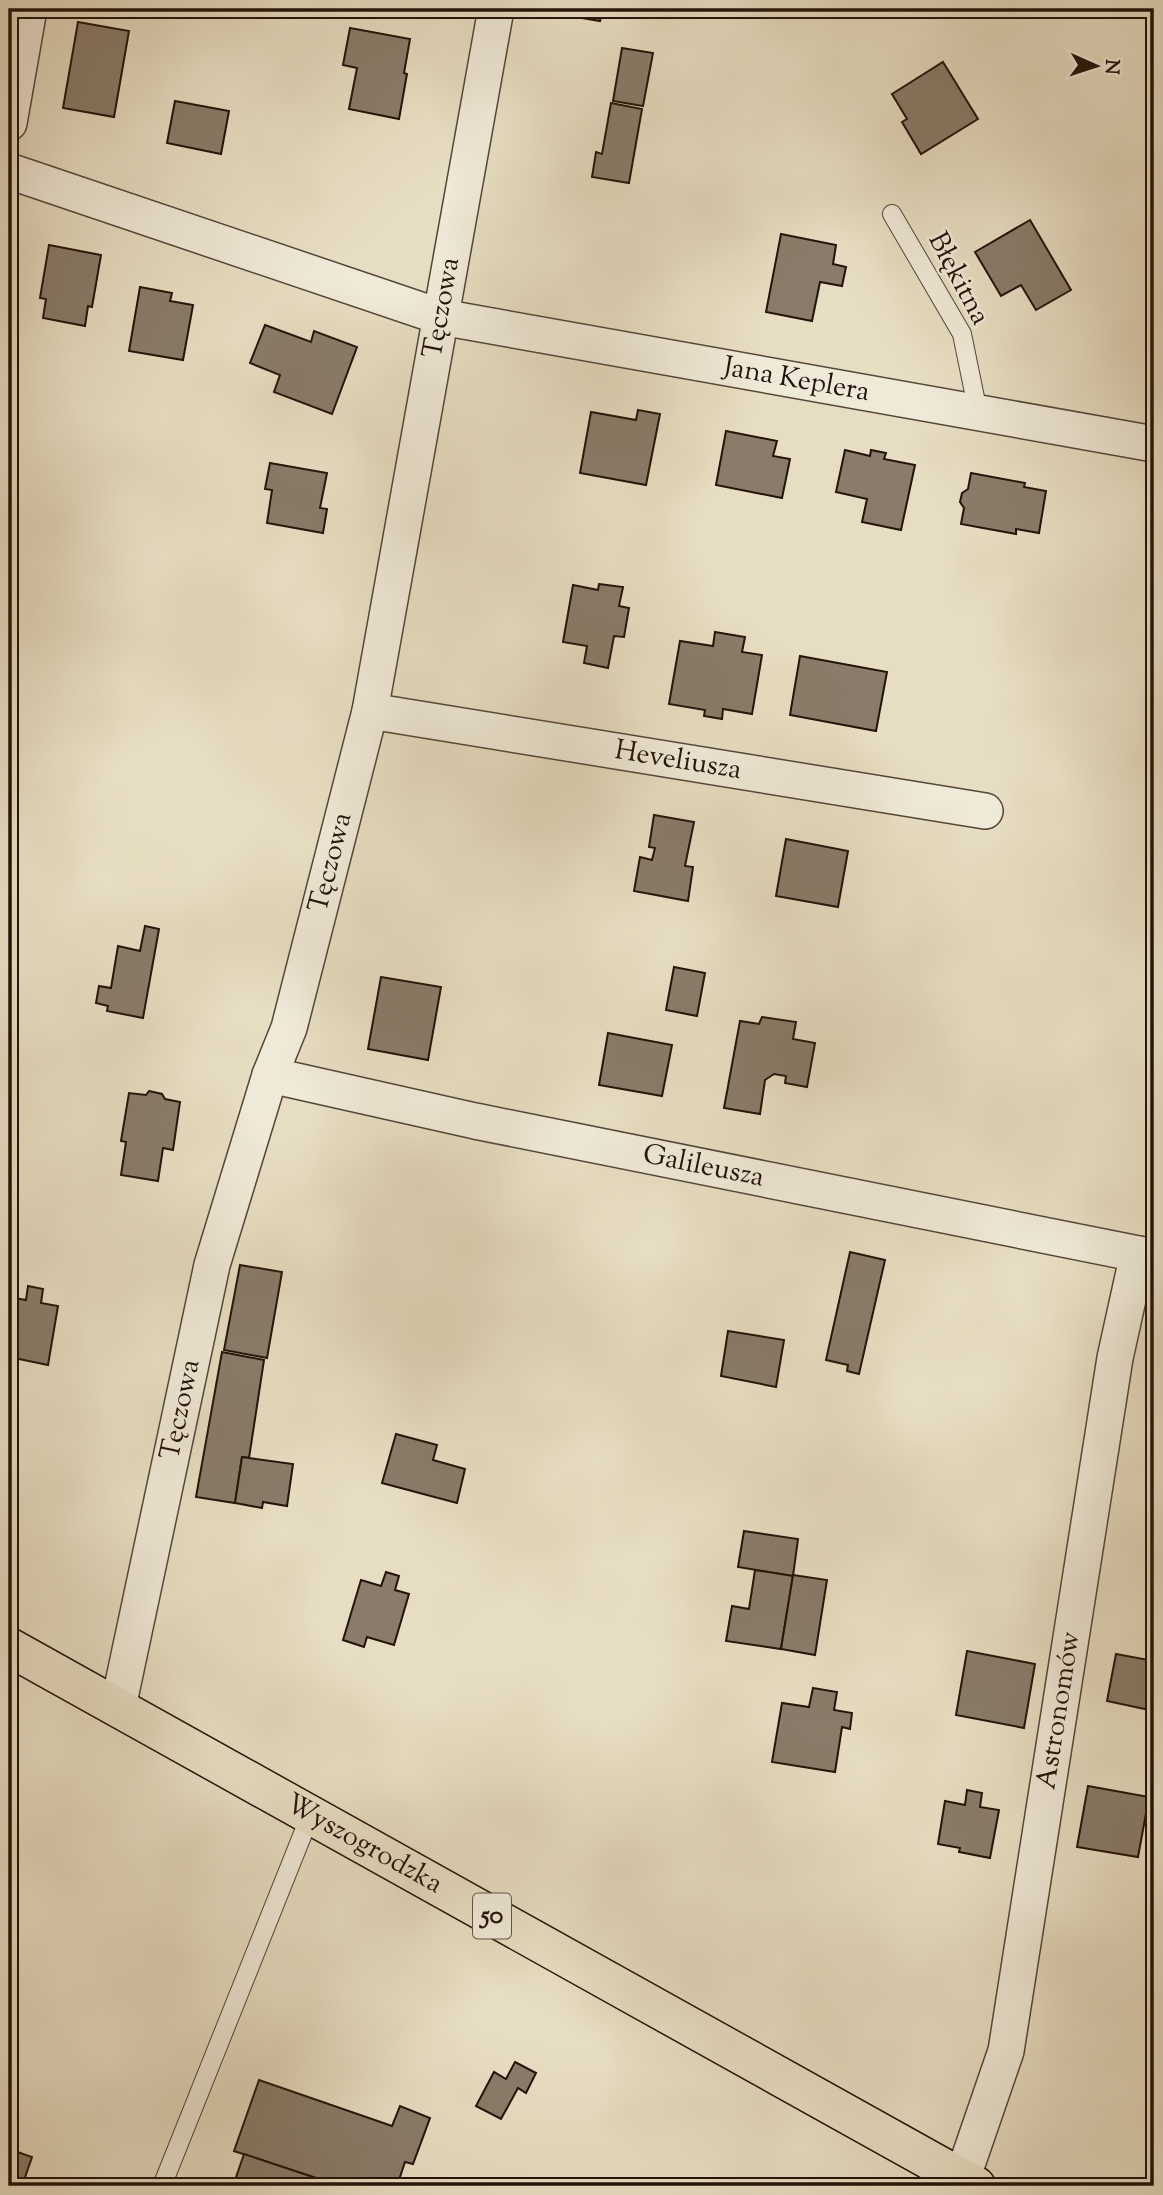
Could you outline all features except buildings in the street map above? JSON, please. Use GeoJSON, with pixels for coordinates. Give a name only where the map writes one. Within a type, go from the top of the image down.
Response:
{"type":"FeatureCollection","features":[{"type":"Feature","properties":{"kind":"main road","name":"Wyszogrodzka"},"geometry":{"type":"LineString","coordinates":[[9,1647],[969,2183]]}},
{"type":"Feature","properties":{"kind":"street"},"geometry":{"type":"LineString","coordinates":[[9,123],[29,9]]}},
{"type":"Feature","properties":{"kind":"street","name":"Tęczowa"},"geometry":{"type":"LineString","coordinates":[[118,1707],[212,1265],[270,1075],[289,1028],[370,711],[496,9]]}},
{"type":"Feature","properties":{"kind":"street","name":"Jana Keplera"},"geometry":{"type":"LineString","coordinates":[[9,172],[441,317],[1154,444]]}},
{"type":"Feature","properties":{"kind":"street","name":"Heveliusza"},"geometry":{"type":"LineString","coordinates":[[370,711],[985,811]]}},
{"type":"Feature","properties":{"kind":"street","name":"Galileusza"},"geometry":{"type":"LineString","coordinates":[[270,1075],[475,1121],[1146,1255]]}},
{"type":"Feature","properties":{"kind":"street","name":"Astronomów"},"geometry":{"type":"LineString","coordinates":[[969,2183],[1006,2051],[1115,1358],[1146,1255]]}},
{"type":"Feature","properties":{"kind":"lane","name":"Błękitna"},"geometry":{"type":"LineString","coordinates":[[892,214],[962,334],[978,412]]}},
{"type":"Feature","properties":{"kind":"lane"},"geometry":{"type":"LineString","coordinates":[[162,2186],[310,1816]]}}]}
